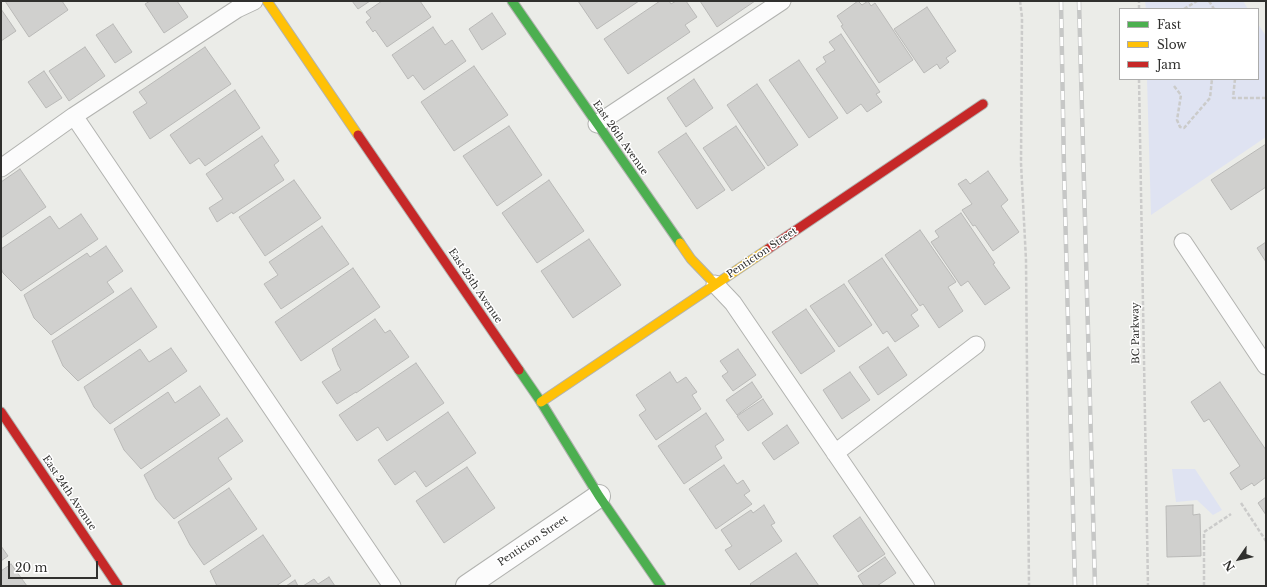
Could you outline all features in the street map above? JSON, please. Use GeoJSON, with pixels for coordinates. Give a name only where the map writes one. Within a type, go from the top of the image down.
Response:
{"type":"FeatureCollection","features":[{"type":"Feature","properties":{"kind":"street","name":"East 25th Avenue"},"geometry":{"type":"LineString","coordinates":[[267,1],[541,402],[599,496],[661,586]]}},
{"type":"Feature","properties":{"kind":"street","name":"East 26th Avenue"},"geometry":{"type":"LineString","coordinates":[[512,1],[691,259],[715,284]]}},
{"type":"Feature","properties":{"kind":"street","name":"Penticton Street"},"geometry":{"type":"LineString","coordinates":[[541,402],[983,104]]}},
{"type":"Feature","properties":{"kind":"street","name":"East 24th Avenue"},"geometry":{"type":"LineString","coordinates":[[1,412],[118,586]]}},
{"type":"Feature","properties":{"kind":"street","name":"Penticton Street"},"geometry":{"type":"LineString","coordinates":[[467,586],[599,496]]}},
{"type":"Feature","properties":{"kind":"lane"},"geometry":{"type":"LineString","coordinates":[[1,168],[74,116],[237,9],[254,1]]}},
{"type":"Feature","properties":{"kind":"lane"},"geometry":{"type":"LineString","coordinates":[[597,124],[782,1]]}},
{"type":"Feature","properties":{"kind":"lane"},"geometry":{"type":"LineString","coordinates":[[74,116],[392,586]]}},
{"type":"Feature","properties":{"kind":"lane"},"geometry":{"type":"LineString","coordinates":[[1184,242],[1266,366]]}},
{"type":"Feature","properties":{"kind":"lane"},"geometry":{"type":"LineString","coordinates":[[715,284],[733,303],[926,586]]}},
{"type":"Feature","properties":{"kind":"lane"},"geometry":{"type":"LineString","coordinates":[[835,453],[976,345]]}},
{"type":"Feature","properties":{"kind":"path"},"geometry":{"type":"LineString","coordinates":[[1020,1],[1022,17],[1021,163],[1026,260],[1029,586]]}},
{"type":"Feature","properties":{"kind":"path"},"geometry":{"type":"LineString","coordinates":[[1186,8],[1198,1]]}},
{"type":"Feature","properties":{"kind":"path","name":"BC Parkway"},"geometry":{"type":"LineString","coordinates":[[1139,80],[1148,586]]}},
{"type":"Feature","properties":{"kind":"path"},"geometry":{"type":"LineString","coordinates":[[1174,86],[1181,95],[1176,120],[1180,127],[1184,128],[1210,98],[1212,80]]}},
{"type":"Feature","properties":{"kind":"path"},"geometry":{"type":"LineString","coordinates":[[1235,80],[1233,98],[1266,98]]}},
{"type":"Feature","properties":{"kind":"path"},"geometry":{"type":"LineString","coordinates":[[1241,503],[1266,541]]}},
{"type":"Feature","properties":{"kind":"path"},"geometry":{"type":"LineString","coordinates":[[1204,586],[1204,532],[1231,514]]}},
{"type":"Feature","properties":{"kind":"shaded area"},"geometry":{"type":"Polygon","coordinates":[[[1145,1],[1243,1],[1247,8],[1146,8],[1145,1]]]}},
{"type":"Feature","properties":{"kind":"shaded area"},"geometry":{"type":"Polygon","coordinates":[[[1259,26],[1266,36],[1266,137],[1151,215],[1147,80],[1259,80],[1259,26]]]}},
{"type":"Feature","properties":{"kind":"shaded area"},"geometry":{"type":"Polygon","coordinates":[[[1172,469],[1195,469],[1222,510],[1213,515],[1197,500],[1176,502],[1172,469]]]}},
{"type":"Feature","properties":{"kind":"building"},"geometry":{"type":"Polygon","coordinates":[[[5,1],[62,1],[68,10],[29,37],[5,1]]]}},
{"type":"Feature","properties":{"kind":"building"},"geometry":{"type":"Polygon","coordinates":[[[150,1],[177,1],[188,17],[164,33],[145,4],[150,1]]]}},
{"type":"Feature","properties":{"kind":"building"},"geometry":{"type":"Polygon","coordinates":[[[352,1],[370,1],[358,9],[352,1]]]}},
{"type":"Feature","properties":{"kind":"building"},"geometry":{"type":"Polygon","coordinates":[[[382,1],[420,1],[431,17],[387,47],[375,30],[373,32],[366,22],[371,18],[366,12],[382,1]]]}},
{"type":"Feature","properties":{"kind":"building"},"geometry":{"type":"Polygon","coordinates":[[[578,1],[639,1],[597,29],[578,1]]]}},
{"type":"Feature","properties":{"kind":"building"},"geometry":{"type":"Polygon","coordinates":[[[660,1],[669,1],[671,4],[676,1],[686,1],[697,17],[685,25],[690,32],[628,74],[604,39],[660,1]]]}},
{"type":"Feature","properties":{"kind":"building"},"geometry":{"type":"Polygon","coordinates":[[[700,1],[755,1],[717,27],[700,1]]]}},
{"type":"Feature","properties":{"kind":"building"},"geometry":{"type":"Polygon","coordinates":[[[858,1],[862,5],[868,1],[871,6],[875,3],[913,60],[879,83],[841,26],[843,25],[837,16],[858,1]]]}},
{"type":"Feature","properties":{"kind":"building"},"geometry":{"type":"Polygon","coordinates":[[[927,7],[956,51],[946,58],[949,62],[940,69],[937,64],[924,73],[894,29],[927,7]]]}},
{"type":"Feature","properties":{"kind":"building"},"geometry":{"type":"Polygon","coordinates":[[[1,9],[16,31],[1,41],[1,9]]]}},
{"type":"Feature","properties":{"kind":"building"},"geometry":{"type":"Polygon","coordinates":[[[492,13],[506,34],[482,50],[469,29],[492,13]]]}},
{"type":"Feature","properties":{"kind":"building"},"geometry":{"type":"Polygon","coordinates":[[[113,24],[132,52],[115,63],[96,35],[113,24]]]}},
{"type":"Feature","properties":{"kind":"building"},"geometry":{"type":"Polygon","coordinates":[[[433,27],[445,45],[452,40],[466,61],[424,90],[413,75],[408,79],[392,55],[433,27]]]}},
{"type":"Feature","properties":{"kind":"building"},"geometry":{"type":"Polygon","coordinates":[[[841,34],[880,92],[876,94],[882,102],[867,112],[861,104],[847,114],[816,69],[826,62],[823,57],[835,50],[829,42],[841,34]]]}},
{"type":"Feature","properties":{"kind":"building"},"geometry":{"type":"Polygon","coordinates":[[[85,47],[105,76],[69,101],[49,71],[85,47]]]}},
{"type":"Feature","properties":{"kind":"building"},"geometry":{"type":"Polygon","coordinates":[[[205,47],[231,84],[150,139],[133,112],[147,103],[139,92],[205,47]]]}},
{"type":"Feature","properties":{"kind":"building"},"geometry":{"type":"Polygon","coordinates":[[[799,60],[838,118],[809,138],[769,80],[799,60]]]}},
{"type":"Feature","properties":{"kind":"building"},"geometry":{"type":"Polygon","coordinates":[[[474,66],[508,115],[454,151],[421,102],[474,66]]]}},
{"type":"Feature","properties":{"kind":"building"},"geometry":{"type":"Polygon","coordinates":[[[44,71],[62,98],[46,108],[28,82],[44,71]]]}},
{"type":"Feature","properties":{"kind":"building"},"geometry":{"type":"Polygon","coordinates":[[[694,79],[713,108],[686,127],[667,98],[694,79]]]}},
{"type":"Feature","properties":{"kind":"building"},"geometry":{"type":"Polygon","coordinates":[[[757,84],[798,145],[768,166],[727,105],[757,84]]]}},
{"type":"Feature","properties":{"kind":"building"},"geometry":{"type":"Polygon","coordinates":[[[235,90],[260,128],[205,166],[199,158],[190,164],[170,135],[235,90]]]}},
{"type":"Feature","properties":{"kind":"building"},"geometry":{"type":"Polygon","coordinates":[[[509,126],[542,175],[497,206],[463,156],[509,126]]]}},
{"type":"Feature","properties":{"kind":"building"},"geometry":{"type":"Polygon","coordinates":[[[736,126],[765,168],[732,191],[703,148],[736,126]]]}},
{"type":"Feature","properties":{"kind":"building"},"geometry":{"type":"Polygon","coordinates":[[[686,133],[725,190],[697,209],[658,152],[686,133]]]}},
{"type":"Feature","properties":{"kind":"building"},"geometry":{"type":"Polygon","coordinates":[[[262,136],[279,161],[274,165],[284,180],[233,214],[232,212],[217,222],[209,208],[223,199],[206,174],[262,136]]]}},
{"type":"Feature","properties":{"kind":"building"},"geometry":{"type":"Polygon","coordinates":[[[1266,144],[1266,187],[1231,210],[1211,180],[1266,144]]]}},
{"type":"Feature","properties":{"kind":"building"},"geometry":{"type":"Polygon","coordinates":[[[20,169],[46,207],[1,238],[1,182],[20,169]]]}},
{"type":"Feature","properties":{"kind":"building"},"geometry":{"type":"Polygon","coordinates":[[[988,171],[1008,200],[1001,206],[1019,232],[993,251],[975,225],[973,226],[962,210],[972,204],[958,184],[966,179],[970,184],[988,171]]]}},
{"type":"Feature","properties":{"kind":"building"},"geometry":{"type":"Polygon","coordinates":[[[294,180],[321,218],[265,256],[239,217],[294,180]]]}},
{"type":"Feature","properties":{"kind":"building"},"geometry":{"type":"Polygon","coordinates":[[[549,180],[584,231],[537,263],[502,213],[549,180]]]}},
{"type":"Feature","properties":{"kind":"building"},"geometry":{"type":"Polygon","coordinates":[[[961,213],[1010,288],[985,305],[968,281],[961,286],[931,242],[939,237],[935,231],[961,213]]]}},
{"type":"Feature","properties":{"kind":"building"},"geometry":{"type":"Polygon","coordinates":[[[81,214],[98,239],[21,291],[3,273],[1,268],[1,249],[50,216],[59,229],[81,214]]]}},
{"type":"Feature","properties":{"kind":"building"},"geometry":{"type":"Polygon","coordinates":[[[322,226],[349,264],[281,309],[264,284],[278,275],[269,262],[322,226]]]}},
{"type":"Feature","properties":{"kind":"building"},"geometry":{"type":"Polygon","coordinates":[[[920,230],[956,282],[948,287],[963,311],[939,328],[923,304],[920,306],[885,255],[920,230]]]}},
{"type":"Feature","properties":{"kind":"building"},"geometry":{"type":"Polygon","coordinates":[[[589,239],[621,285],[573,318],[541,271],[589,239]]]}},
{"type":"Feature","properties":{"kind":"building"},"geometry":{"type":"Polygon","coordinates":[[[1266,242],[1266,262],[1257,248],[1266,242]]]}},
{"type":"Feature","properties":{"kind":"building"},"geometry":{"type":"Polygon","coordinates":[[[106,246],[123,271],[107,282],[114,292],[51,335],[34,318],[24,295],[87,253],[90,257],[106,246]]]}},
{"type":"Feature","properties":{"kind":"building"},"geometry":{"type":"Polygon","coordinates":[[[882,258],[918,310],[911,315],[919,326],[895,342],[887,331],[883,334],[848,281],[882,258]]]}},
{"type":"Feature","properties":{"kind":"building"},"geometry":{"type":"Polygon","coordinates":[[[353,268],[380,307],[301,361],[275,322],[353,268]]]}},
{"type":"Feature","properties":{"kind":"building"},"geometry":{"type":"Polygon","coordinates":[[[844,284],[872,325],[839,347],[810,306],[844,284]]]}},
{"type":"Feature","properties":{"kind":"building"},"geometry":{"type":"Polygon","coordinates":[[[131,288],[157,327],[78,381],[63,366],[52,341],[131,288]]]}},
{"type":"Feature","properties":{"kind":"building"},"geometry":{"type":"Polygon","coordinates":[[[806,309],[835,351],[801,374],[772,332],[806,309]]]}},
{"type":"Feature","properties":{"kind":"building"},"geometry":{"type":"Polygon","coordinates":[[[375,319],[385,333],[390,330],[409,357],[337,404],[322,382],[341,370],[332,349],[375,319]]]}},
{"type":"Feature","properties":{"kind":"building"},"geometry":{"type":"Polygon","coordinates":[[[888,347],[907,375],[878,395],[859,367],[888,347]]]}},
{"type":"Feature","properties":{"kind":"building"},"geometry":{"type":"Polygon","coordinates":[[[171,348],[187,371],[110,424],[94,407],[84,387],[140,349],[149,362],[171,348]]]}},
{"type":"Feature","properties":{"kind":"building"},"geometry":{"type":"Polygon","coordinates":[[[738,349],[756,375],[733,391],[722,376],[728,372],[720,361],[738,349]]]}},
{"type":"Feature","properties":{"kind":"building"},"geometry":{"type":"Polygon","coordinates":[[[416,363],[444,403],[387,441],[378,427],[357,441],[339,415],[416,363]]]}},
{"type":"Feature","properties":{"kind":"building"},"geometry":{"type":"Polygon","coordinates":[[[670,372],[677,383],[686,377],[697,392],[692,395],[701,409],[656,440],[639,415],[646,410],[636,395],[670,372]]]}},
{"type":"Feature","properties":{"kind":"building"},"geometry":{"type":"Polygon","coordinates":[[[850,372],[870,400],[842,419],[823,390],[850,372]]]}},
{"type":"Feature","properties":{"kind":"building"},"geometry":{"type":"Polygon","coordinates":[[[752,382],[762,397],[737,415],[726,400],[752,382]]]}},
{"type":"Feature","properties":{"kind":"building"},"geometry":{"type":"Polygon","coordinates":[[[1220,382],[1266,450],[1266,477],[1254,486],[1252,483],[1241,490],[1230,473],[1240,466],[1209,419],[1204,422],[1191,402],[1220,382]]]}},
{"type":"Feature","properties":{"kind":"building"},"geometry":{"type":"Polygon","coordinates":[[[200,386],[220,415],[141,469],[124,450],[114,429],[168,392],[175,403],[200,386]]]}},
{"type":"Feature","properties":{"kind":"building"},"geometry":{"type":"Polygon","coordinates":[[[763,399],[773,414],[748,431],[737,416],[763,399]]]}},
{"type":"Feature","properties":{"kind":"building"},"geometry":{"type":"Polygon","coordinates":[[[448,412],[476,453],[426,487],[415,471],[395,485],[378,460],[448,412]]]}},
{"type":"Feature","properties":{"kind":"building"},"geometry":{"type":"Polygon","coordinates":[[[706,413],[724,440],[715,446],[722,458],[684,484],[658,446],[706,413]]]}},
{"type":"Feature","properties":{"kind":"building"},"geometry":{"type":"Polygon","coordinates":[[[227,418],[243,441],[218,458],[232,479],[174,519],[156,499],[144,475],[227,418]]]}},
{"type":"Feature","properties":{"kind":"building"},"geometry":{"type":"Polygon","coordinates":[[[787,425],[799,443],[774,460],[762,443],[787,425]]]}},
{"type":"Feature","properties":{"kind":"building"},"geometry":{"type":"Polygon","coordinates":[[[724,465],[737,484],[743,480],[750,491],[744,495],[752,504],[716,529],[689,489],[724,465]]]}},
{"type":"Feature","properties":{"kind":"building"},"geometry":{"type":"Polygon","coordinates":[[[467,467],[495,508],[444,543],[416,501],[467,467]]]}},
{"type":"Feature","properties":{"kind":"building"},"geometry":{"type":"Polygon","coordinates":[[[229,488],[257,529],[204,565],[190,545],[178,522],[229,488]]]}},
{"type":"Feature","properties":{"kind":"building"},"geometry":{"type":"Polygon","coordinates":[[[1266,497],[1266,515],[1258,503],[1266,497]]]}},
{"type":"Feature","properties":{"kind":"building"},"geometry":{"type":"Polygon","coordinates":[[[764,505],[775,523],[771,525],[782,541],[739,570],[725,550],[732,546],[721,530],[751,510],[753,513],[764,505]]]}},
{"type":"Feature","properties":{"kind":"building"},"geometry":{"type":"Polygon","coordinates":[[[1193,505],[1193,515],[1200,514],[1201,556],[1167,557],[1166,506],[1193,505]]]}},
{"type":"Feature","properties":{"kind":"building"},"geometry":{"type":"Polygon","coordinates":[[[860,517],[885,554],[858,572],[833,536],[860,517]]]}},
{"type":"Feature","properties":{"kind":"building"},"geometry":{"type":"Polygon","coordinates":[[[263,535],[291,576],[276,586],[217,586],[210,571],[263,535]]]}},
{"type":"Feature","properties":{"kind":"building"},"geometry":{"type":"Polygon","coordinates":[[[1,546],[8,556],[1,561],[1,546]]]}},
{"type":"Feature","properties":{"kind":"building"},"geometry":{"type":"Polygon","coordinates":[[[796,553],[819,586],[752,586],[750,584],[796,553]]]}},
{"type":"Feature","properties":{"kind":"building"},"geometry":{"type":"Polygon","coordinates":[[[885,557],[896,573],[877,586],[864,586],[858,576],[885,557]]]}},
{"type":"Feature","properties":{"kind":"building"},"geometry":{"type":"Polygon","coordinates":[[[11,564],[27,586],[1,586],[1,571],[11,564]]]}},
{"type":"Feature","properties":{"kind":"building"},"geometry":{"type":"Polygon","coordinates":[[[329,577],[335,586],[303,586],[314,579],[318,584],[329,577]]]}},
{"type":"Feature","properties":{"kind":"building"},"geometry":{"type":"Polygon","coordinates":[[[295,580],[298,586],[286,586],[295,580]]]}},
{"type":"Feature","properties":{"kind":"railway"},"geometry":{"type":"LineString","coordinates":[[1061,1],[1075,586]]}},
{"type":"Feature","properties":{"kind":"railway"},"geometry":{"type":"LineString","coordinates":[[1079,1],[1095,586]]}},
{"type":"Feature","properties":{"kind":"traffic: fast"},"geometry":{"type":"LineString","coordinates":[[512,1],[680,243]]}},
{"type":"Feature","properties":{"kind":"traffic: fast"},"geometry":{"type":"LineString","coordinates":[[519,370],[541,402],[599,496],[661,586]]}},
{"type":"Feature","properties":{"kind":"traffic: slow"},"geometry":{"type":"LineString","coordinates":[[267,1],[358,135]]}},
{"type":"Feature","properties":{"kind":"traffic: slow"},"geometry":{"type":"LineString","coordinates":[[680,243],[691,259],[715,284]]}},
{"type":"Feature","properties":{"kind":"traffic: slow"},"geometry":{"type":"LineString","coordinates":[[541,402],[768,249]]}},
{"type":"Feature","properties":{"kind":"traffic: jam"},"geometry":{"type":"LineString","coordinates":[[768,249],[983,104]]}},
{"type":"Feature","properties":{"kind":"traffic: jam"},"geometry":{"type":"LineString","coordinates":[[358,135],[519,370]]}},
{"type":"Feature","properties":{"kind":"traffic: jam"},"geometry":{"type":"LineString","coordinates":[[1,412],[118,586]]}}]}
